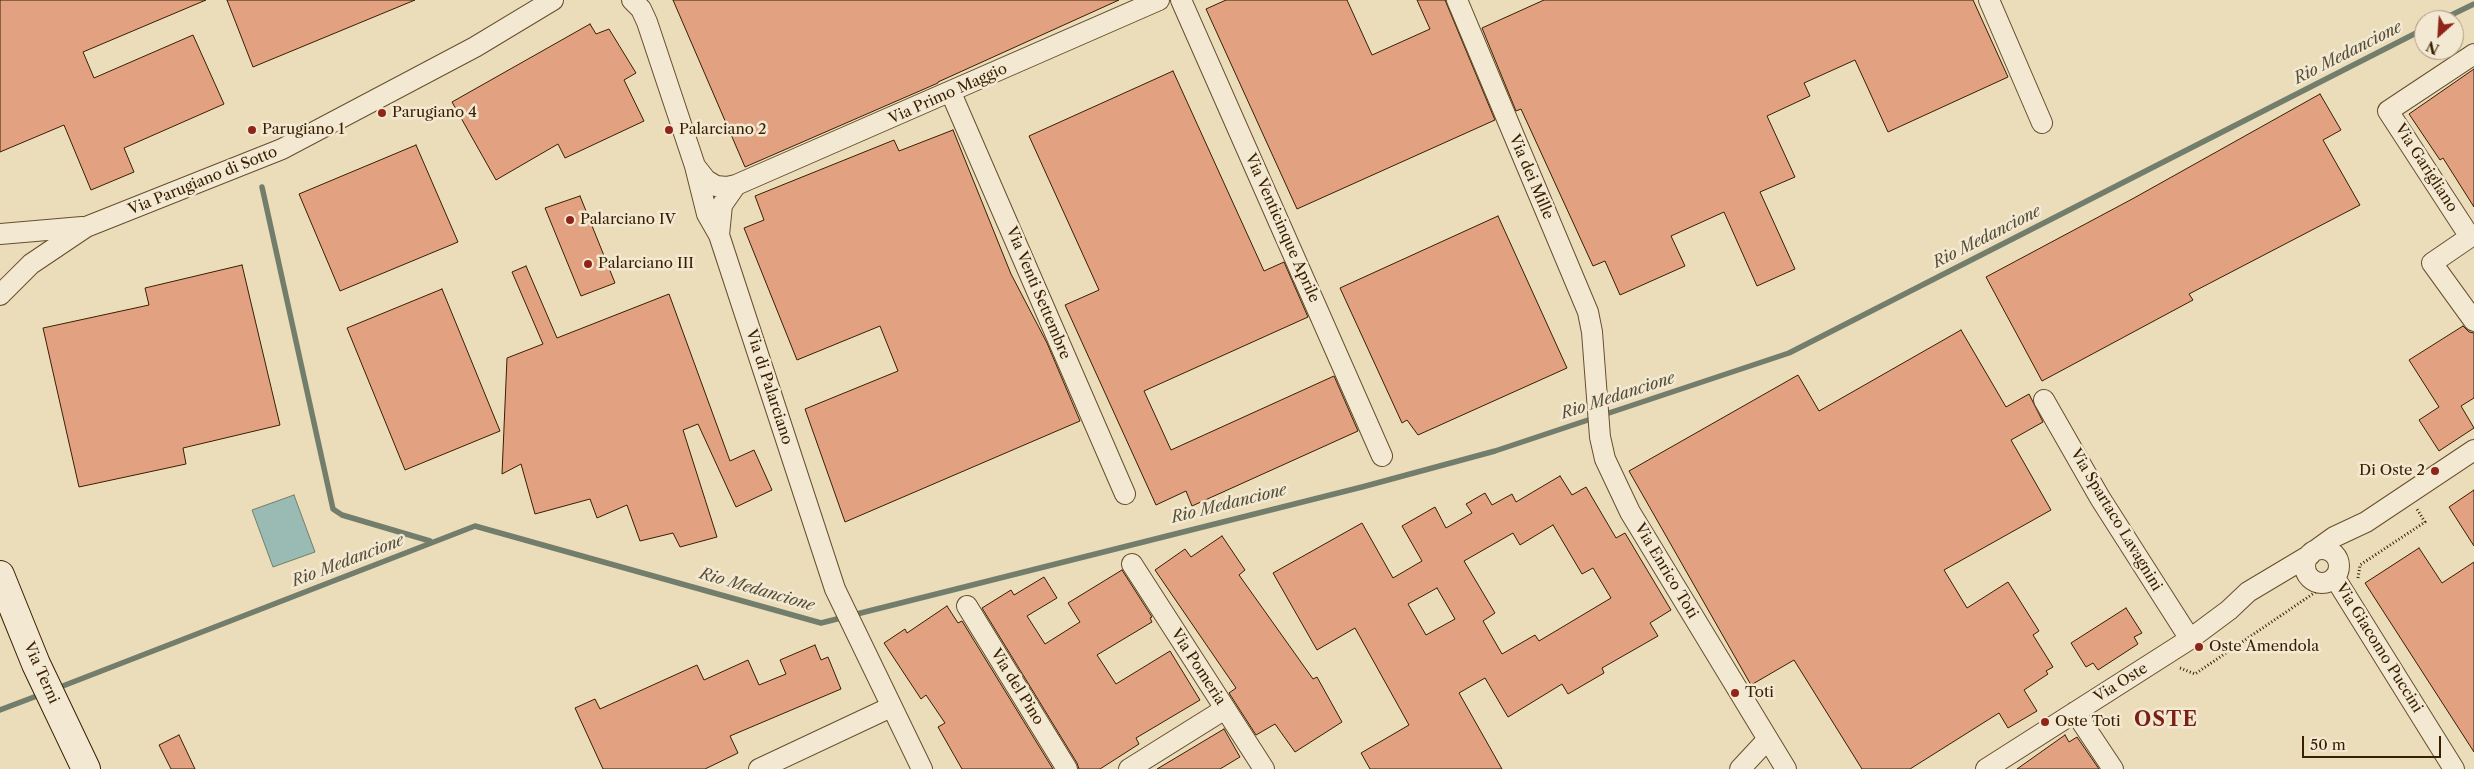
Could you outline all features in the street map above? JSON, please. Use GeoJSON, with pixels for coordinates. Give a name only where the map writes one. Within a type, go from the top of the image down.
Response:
{"type":"FeatureCollection","features":[{"type":"Feature","properties":{"kind":"street","name":"Via Parugiano di Sotto"},"geometry":{"type":"LineString","coordinates":[[0,295],[31,264],[86,227],[282,149],[474,46],[553,0]]}},
{"type":"Feature","properties":{"kind":"street","name":"Via di Palarciano"},"geometry":{"type":"LineString","coordinates":[[632,0],[641,9],[647,22],[695,166],[707,214],[719,235],[835,589],[922,769]]}},
{"type":"Feature","properties":{"kind":"street","name":"Via Primo Maggio"},"geometry":{"type":"LineString","coordinates":[[695,166],[706,180],[716,186],[727,187],[736,185],[951,93],[1159,0]]}},
{"type":"Feature","properties":{"kind":"street","name":"Via Venticinque Aprile"},"geometry":{"type":"LineString","coordinates":[[1181,0],[1382,456]]}},
{"type":"Feature","properties":{"kind":"street","name":"Via dei Mille"},"geometry":{"type":"LineString","coordinates":[[1457,0],[1588,312],[1595,357]]}},
{"type":"Feature","properties":{"kind":"street"},"geometry":{"type":"LineString","coordinates":[[1989,0],[2042,123]]}},
{"type":"Feature","properties":{"kind":"street","name":"Via Garigliano"},"geometry":{"type":"LineString","coordinates":[[2474,54],[2388,111],[2470,237],[2432,263],[2474,322]]}},
{"type":"Feature","properties":{"kind":"street","name":"Via Venti Settembre"},"geometry":{"type":"LineString","coordinates":[[951,93],[1125,494]]}},
{"type":"Feature","properties":{"kind":"street"},"geometry":{"type":"LineString","coordinates":[[719,235],[722,205],[736,185]]}},
{"type":"Feature","properties":{"kind":"street","name":"Via Parugiano di Sotto"},"geometry":{"type":"LineString","coordinates":[[0,234],[86,227]]}},
{"type":"Feature","properties":{"kind":"street","name":"Via Enrico Toti"},"geometry":{"type":"LineString","coordinates":[[1595,357],[1600,437],[1605,460],[1630,512],[1786,769]]}},
{"type":"Feature","properties":{"kind":"street","name":"Via Spartaco Lavagnini"},"geometry":{"type":"LineString","coordinates":[[2044,400],[2100,498],[2190,639]]}},
{"type":"Feature","properties":{"kind":"street","name":"Via Oste"},"geometry":{"type":"LineString","coordinates":[[1986,769],[2190,639],[2230,610],[2248,592],[2313,553],[2334,537],[2366,522],[2474,450]]}},
{"type":"Feature","properties":{"kind":"street"},"geometry":{"type":"LineString","coordinates":[[2328,550],[2336,557],[2339,568],[2335,578],[2325,583],[2314,581],[2305,569],[2313,553],[2328,550]]}},
{"type":"Feature","properties":{"kind":"street","name":"Via Pomeria"},"geometry":{"type":"LineString","coordinates":[[1132,564],[1264,769]]}},
{"type":"Feature","properties":{"kind":"street","name":"Via Terni"},"geometry":{"type":"LineString","coordinates":[[0,575],[36,664],[86,769]]}},
{"type":"Feature","properties":{"kind":"street","name":"Via Giacomo Puccini"},"geometry":{"type":"LineString","coordinates":[[2335,578],[2454,769]]}},
{"type":"Feature","properties":{"kind":"street","name":"Via Oste"},"geometry":{"type":"LineString","coordinates":[[2230,610],[2258,599],[2286,583],[2314,581]]}},
{"type":"Feature","properties":{"kind":"street","name":"Via del Pino"},"geometry":{"type":"LineString","coordinates":[[967,606],[1068,769]]}},
{"type":"Feature","properties":{"kind":"street"},"geometry":{"type":"LineString","coordinates":[[759,769],[891,707]]}},
{"type":"Feature","properties":{"kind":"street"},"geometry":{"type":"LineString","coordinates":[[1129,769],[1225,709]]}},
{"type":"Feature","properties":{"kind":"street"},"geometry":{"type":"LineString","coordinates":[[2075,712],[2113,769]]}},
{"type":"Feature","properties":{"kind":"street"},"geometry":{"type":"LineString","coordinates":[[1740,769],[1767,740]]}},
{"type":"Feature","properties":{"kind":"water"},"geometry":{"type":"Polygon","coordinates":[[[294,495],[315,552],[273,567],[252,510],[294,495]]]}},
{"type":"Feature","properties":{"kind":"building"},"geometry":{"type":"Polygon","coordinates":[[[0,0],[206,0],[83,52],[94,78],[193,35],[224,104],[124,148],[134,172],[91,190],[64,125],[0,152],[0,0]]]}},
{"type":"Feature","properties":{"kind":"building"},"geometry":{"type":"Polygon","coordinates":[[[227,0],[415,0],[253,67],[227,0]]]}},
{"type":"Feature","properties":{"kind":"building"},"geometry":{"type":"Polygon","coordinates":[[[673,0],[1119,0],[938,83],[745,167],[673,0]]]}},
{"type":"Feature","properties":{"kind":"building"},"geometry":{"type":"Polygon","coordinates":[[[1226,0],[1347,0],[1372,55],[1430,29],[1417,0],[1445,0],[1495,120],[1297,209],[1206,9],[1226,0]]]}},
{"type":"Feature","properties":{"kind":"building"},"geometry":{"type":"Polygon","coordinates":[[[1544,0],[1973,0],[2008,77],[1888,132],[1855,60],[1804,83],[1810,96],[1767,116],[1795,177],[1760,192],[1795,269],[1757,286],[1724,212],[1671,236],[1685,266],[1620,295],[1605,261],[1593,266],[1521,109],[1516,111],[1482,28],[1544,0]]]}},
{"type":"Feature","properties":{"kind":"building"},"geometry":{"type":"Polygon","coordinates":[[[590,24],[596,34],[609,29],[636,73],[624,80],[644,121],[565,158],[558,144],[496,180],[452,102],[590,24]]]}},
{"type":"Feature","properties":{"kind":"building"},"geometry":{"type":"Polygon","coordinates":[[[2474,69],[2474,207],[2443,158],[2440,160],[2409,114],[2474,69]]]}},
{"type":"Feature","properties":{"kind":"building"},"geometry":{"type":"Polygon","coordinates":[[[1173,71],[1264,271],[1284,262],[1308,317],[1144,391],[1171,450],[1334,376],[1358,431],[1192,506],[1186,491],[1156,505],[1065,305],[1099,290],[1029,136],[1173,71]]]}},
{"type":"Feature","properties":{"kind":"building"},"geometry":{"type":"Polygon","coordinates":[[[2320,94],[2341,130],[2323,140],[2360,205],[2189,294],[2193,300],[2042,381],[1986,277],[2134,198],[2320,94]]]}},
{"type":"Feature","properties":{"kind":"building"},"geometry":{"type":"Polygon","coordinates":[[[953,130],[1011,274],[1047,343],[1080,421],[845,522],[805,409],[898,371],[880,326],[797,360],[744,228],[764,220],[755,196],[894,140],[899,151],[953,130]]]}},
{"type":"Feature","properties":{"kind":"building"},"geometry":{"type":"Polygon","coordinates":[[[416,145],[458,242],[340,291],[299,194],[416,145]]]}},
{"type":"Feature","properties":{"kind":"building"},"geometry":{"type":"Polygon","coordinates":[[[580,196],[615,283],[581,296],[545,208],[580,196]]]}},
{"type":"Feature","properties":{"kind":"building"},"geometry":{"type":"Polygon","coordinates":[[[1498,216],[1567,368],[1418,435],[1407,420],[1402,423],[1340,288],[1498,216]]]}},
{"type":"Feature","properties":{"kind":"building"},"geometry":{"type":"Polygon","coordinates":[[[242,265],[280,425],[183,448],[186,464],[79,487],[43,328],[149,305],[145,288],[242,265]]]}},
{"type":"Feature","properties":{"kind":"building"},"geometry":{"type":"Polygon","coordinates":[[[526,266],[557,338],[669,294],[730,461],[754,450],[772,490],[736,507],[698,424],[683,430],[717,537],[680,547],[673,533],[640,541],[627,505],[597,518],[590,499],[535,514],[521,464],[502,474],[507,358],[543,344],[512,272],[526,266]]]}},
{"type":"Feature","properties":{"kind":"building"},"geometry":{"type":"Polygon","coordinates":[[[442,289],[500,431],[405,470],[347,328],[442,289]]]}},
{"type":"Feature","properties":{"kind":"building"},"geometry":{"type":"Polygon","coordinates":[[[2463,326],[2469,332],[2474,333],[2474,398],[2461,406],[2474,428],[2439,451],[2419,420],[2439,407],[2409,360],[2463,326]]]}},
{"type":"Feature","properties":{"kind":"building"},"geometry":{"type":"Polygon","coordinates":[[[1961,330],[2006,407],[2029,394],[2043,422],[2011,440],[2051,510],[1944,570],[1967,608],[2008,582],[2039,631],[2033,635],[2053,667],[2046,671],[2048,674],[2024,690],[2037,711],[2008,728],[1999,713],[1910,769],[1862,769],[1794,660],[1751,685],[1629,471],[1798,375],[1819,411],[1961,330]]]}},
{"type":"Feature","properties":{"kind":"building"},"geometry":{"type":"Polygon","coordinates":[[[1560,476],[1572,495],[1586,487],[1616,538],[1625,533],[1671,610],[1650,623],[1658,636],[1602,668],[1604,673],[1568,694],[1562,684],[1508,717],[1485,678],[1459,693],[1502,769],[1370,769],[1361,753],[1409,725],[1355,628],[1317,650],[1273,573],[1362,523],[1393,578],[1422,561],[1402,526],[1435,507],[1446,528],[1472,513],[1466,504],[1485,493],[1492,505],[1512,494],[1516,502],[1560,476]],[[1553,525],[1520,545],[1513,533],[1464,561],[1495,613],[1483,621],[1502,654],[1535,635],[1539,641],[1611,598],[1593,568],[1582,574],[1553,525]],[[1437,588],[1408,604],[1426,635],[1455,619],[1437,588]]]}},
{"type":"Feature","properties":{"kind":"building"},"geometry":{"type":"Polygon","coordinates":[[[2474,490],[2474,546],[2449,507],[2474,490]]]}},
{"type":"Feature","properties":{"kind":"building"},"geometry":{"type":"Polygon","coordinates":[[[1222,536],[1245,570],[1239,575],[1313,679],[1317,677],[1342,722],[1295,752],[1275,724],[1256,735],[1229,693],[1236,688],[1155,570],[1185,549],[1191,557],[1222,536]]]}},
{"type":"Feature","properties":{"kind":"building"},"geometry":{"type":"Polygon","coordinates":[[[2419,548],[2442,583],[2474,562],[2474,752],[2365,583],[2419,548]]]}},
{"type":"Feature","properties":{"kind":"building"},"geometry":{"type":"Polygon","coordinates":[[[1122,570],[1152,617],[1150,618],[1152,622],[1097,655],[1116,684],[1170,651],[1200,700],[1136,738],[1139,744],[1100,769],[1079,769],[982,608],[1011,590],[1014,595],[1044,577],[1057,598],[1027,616],[1045,644],[1080,622],[1068,603],[1122,570]]]}},
{"type":"Feature","properties":{"kind":"building"},"geometry":{"type":"Polygon","coordinates":[[[947,606],[958,623],[962,621],[1053,769],[962,769],[938,727],[945,723],[926,695],[921,699],[884,643],[905,629],[907,633],[947,606]]]}},
{"type":"Feature","properties":{"kind":"building"},"geometry":{"type":"Polygon","coordinates":[[[2126,608],[2142,633],[2134,637],[2138,644],[2098,670],[2093,663],[2086,667],[2071,643],[2126,608]]]}},
{"type":"Feature","properties":{"kind":"building"},"geometry":{"type":"Polygon","coordinates":[[[815,645],[821,660],[828,657],[841,689],[730,736],[738,753],[705,769],[603,769],[575,708],[595,699],[600,709],[697,665],[704,680],[748,660],[759,685],[786,674],[780,660],[815,645]]]}},
{"type":"Feature","properties":{"kind":"building"},"geometry":{"type":"Polygon","coordinates":[[[1224,729],[1240,757],[1220,769],[1157,769],[1224,729]]]}},
{"type":"Feature","properties":{"kind":"building"},"geometry":{"type":"Polygon","coordinates":[[[179,735],[195,769],[171,769],[159,745],[179,735]]]}},
{"type":"Feature","properties":{"kind":"building"},"geometry":{"type":"Polygon","coordinates":[[[2065,735],[2069,742],[2077,737],[2099,769],[2017,769],[2065,735]]]}},
{"type":"Feature","properties":{"kind":"waterway","name":"Rio Medancione"},"geometry":{"type":"LineString","coordinates":[[2462,10],[2474,4]]}},
{"type":"Feature","properties":{"kind":"waterway","name":"Rio Medancione"},"geometry":{"type":"LineString","coordinates":[[55,689],[475,526],[821,623],[1362,487],[1495,451],[1789,353],[2414,34]]}},
{"type":"Feature","properties":{"kind":"waterway"},"geometry":{"type":"LineString","coordinates":[[262,187],[333,509],[342,515],[430,541]]}},
{"type":"Feature","properties":{"kind":"waterway","name":"Rio Medancione"},"geometry":{"type":"LineString","coordinates":[[0,710],[42,694]]}},
{"type":"Feature","properties":{"kind":"place","name":"Parugiano 4"},"geometry":{"type":"Point","coordinates":[382,113]}},
{"type":"Feature","properties":{"kind":"place","name":"Parugiano 1"},"geometry":{"type":"Point","coordinates":[252,130]}},
{"type":"Feature","properties":{"kind":"place","name":"Palarciano 2"},"geometry":{"type":"Point","coordinates":[669,130]}},
{"type":"Feature","properties":{"kind":"place","name":"Palarciano IV"},"geometry":{"type":"Point","coordinates":[570,220]}},
{"type":"Feature","properties":{"kind":"place","name":"Palarciano III"},"geometry":{"type":"Point","coordinates":[588,264]}},
{"type":"Feature","properties":{"kind":"place","name":"Di Oste 2"},"geometry":{"type":"Point","coordinates":[2435,471]}},
{"type":"Feature","properties":{"kind":"place","name":"Oste Amendola"},"geometry":{"type":"Point","coordinates":[2199,647]}},
{"type":"Feature","properties":{"kind":"place","name":"Toti"},"geometry":{"type":"Point","coordinates":[1735,693]}},
{"type":"Feature","properties":{"kind":"place","name":"Oste Toti"},"geometry":{"type":"Point","coordinates":[2045,722]}},
{"type":"Feature","properties":{"kind":"district","name":"OSTE"},"geometry":{"type":"Point","coordinates":[2166,720]}}]}
